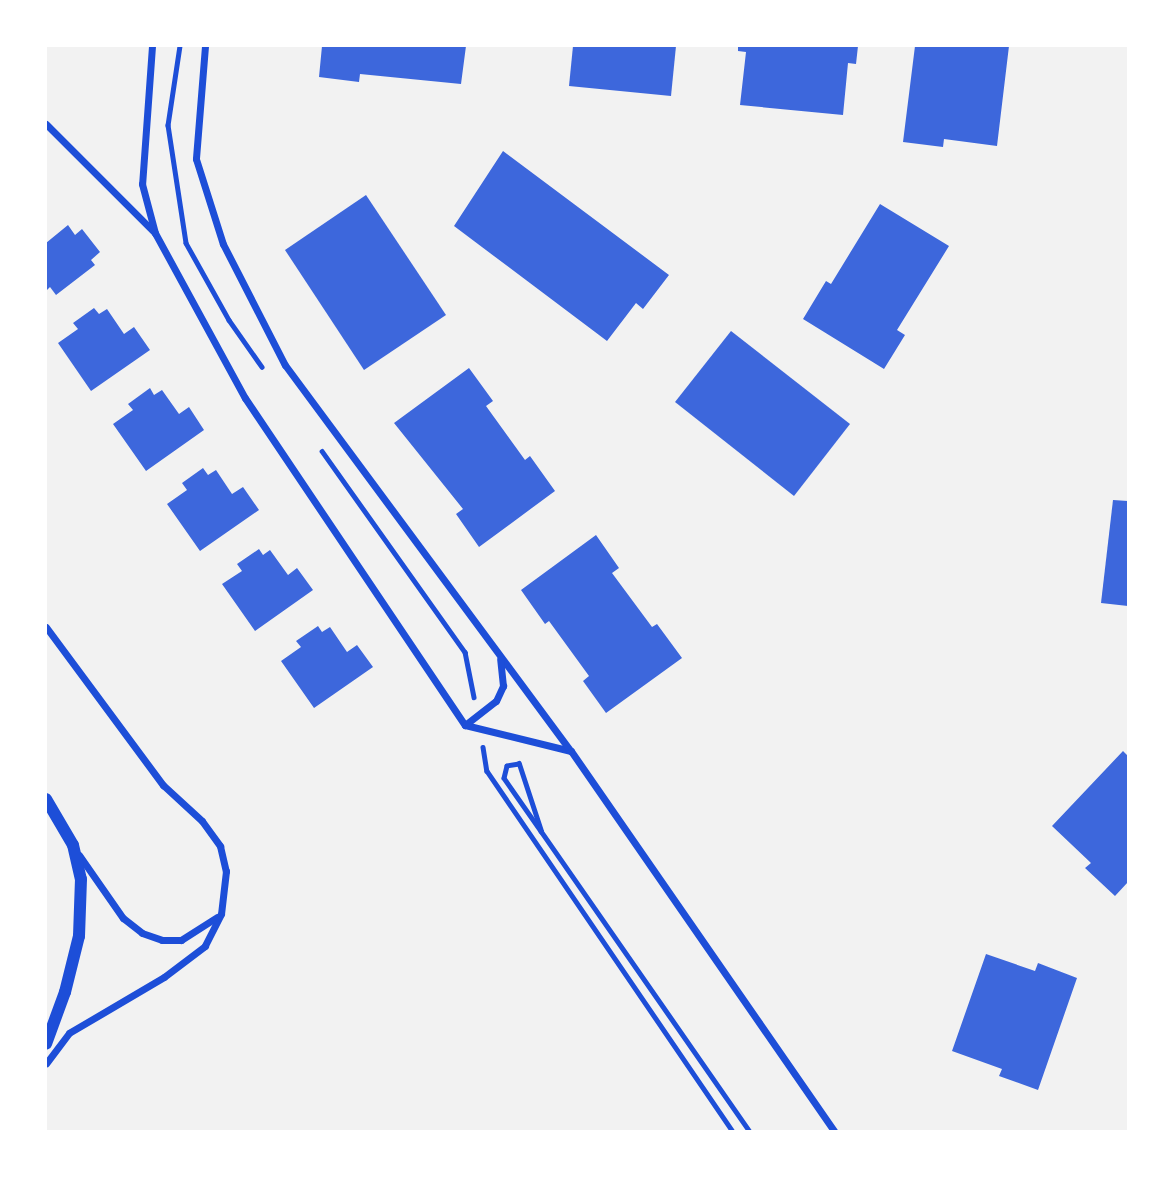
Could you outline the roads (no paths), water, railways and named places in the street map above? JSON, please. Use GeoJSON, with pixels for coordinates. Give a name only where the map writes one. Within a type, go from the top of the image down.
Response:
{"type":"FeatureCollection","features":[{"type":"Feature","properties":{"kind":"street"},"geometry":{"type":"LineString","coordinates":[[152,46],[142,184],[155,233],[245,398],[465,725],[571,751]]}},
{"type":"Feature","properties":{"kind":"street"},"geometry":{"type":"LineString","coordinates":[[205,46],[196,159],[223,244],[285,366],[571,751],[835,1132]]}},
{"type":"Feature","properties":{"kind":"street"},"geometry":{"type":"LineString","coordinates":[[46,124],[155,233]]}},
{"type":"Feature","properties":{"kind":"street"},"geometry":{"type":"LineString","coordinates":[[46,627],[135,751],[220,846],[226,871],[220,915],[205,946],[164,977],[69,1033],[46,1063]]}},
{"type":"Feature","properties":{"kind":"street"},"geometry":{"type":"LineString","coordinates":[[465,725],[478,719],[496,701],[503,686],[500,658]]}},
{"type":"Feature","properties":{"kind":"street"},"geometry":{"type":"LineString","coordinates":[[46,799],[73,845],[123,918],[142,933],[162,940],[181,940],[220,915]]}},
{"type":"Feature","properties":{"kind":"street"},"geometry":{"type":"LineString","coordinates":[[46,1044],[65,992],[79,936],[81,879],[73,845]]}}]}
